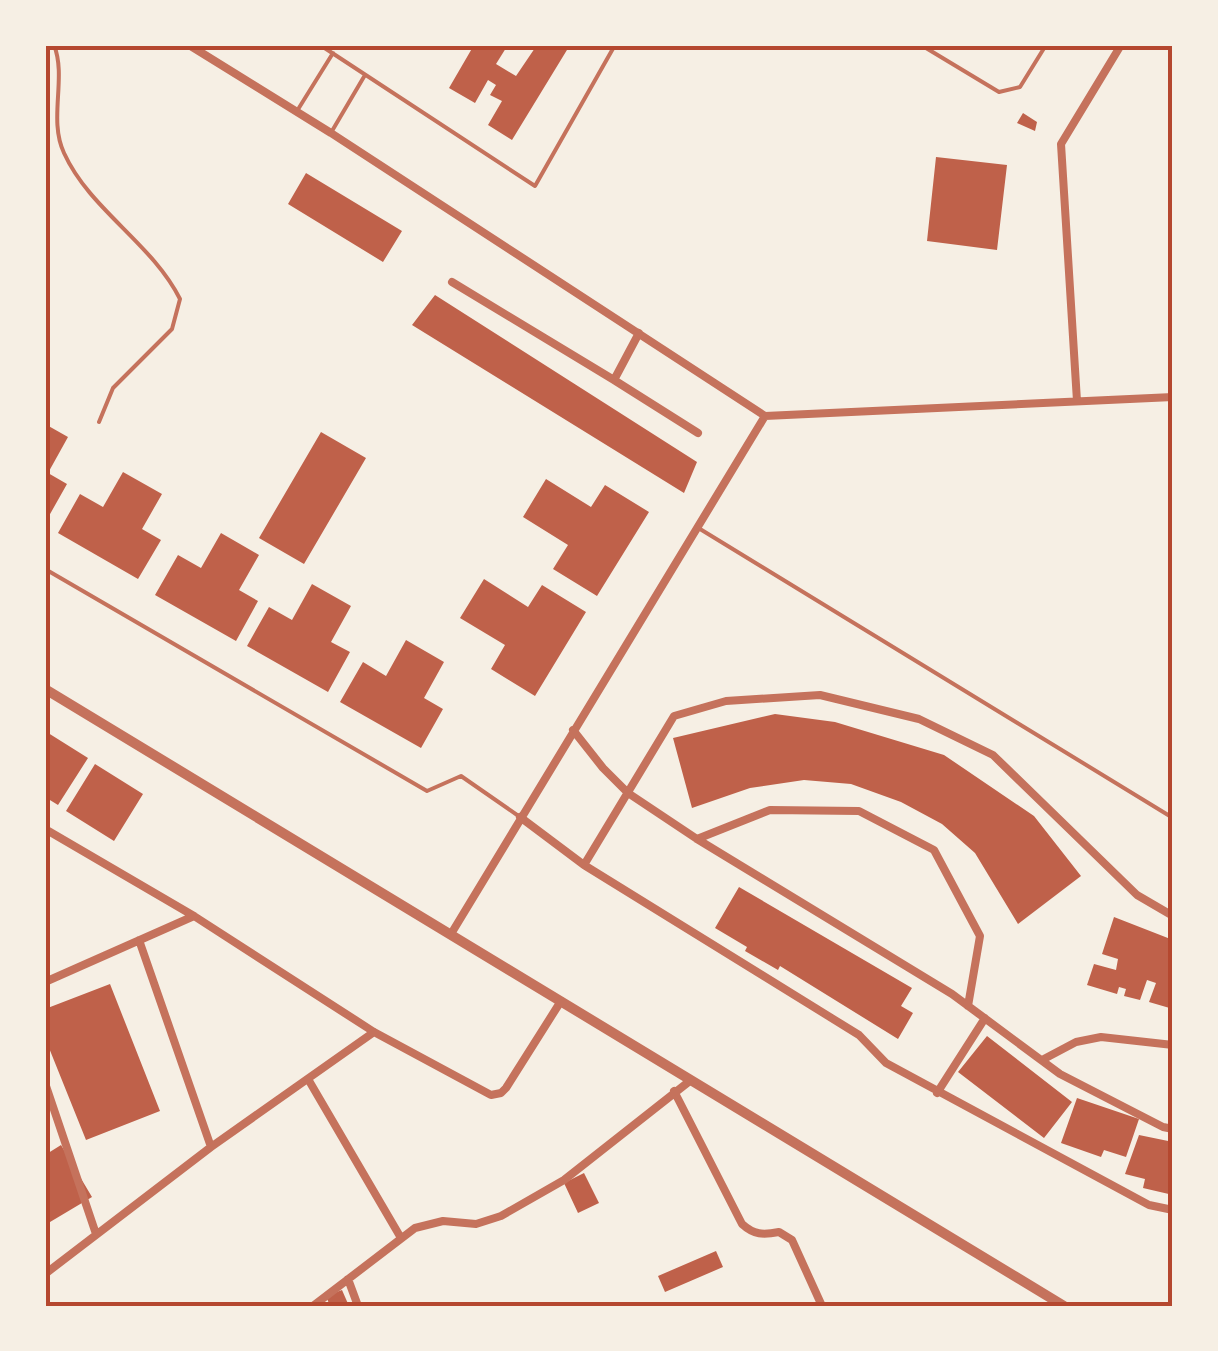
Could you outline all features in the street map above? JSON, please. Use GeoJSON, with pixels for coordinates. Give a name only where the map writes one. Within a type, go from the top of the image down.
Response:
{"type":"FeatureCollection","features":[{"type":"Feature","properties":{"kind":"street"},"geometry":{"type":"LineString","coordinates":[[189,45],[331,132],[765,416],[1173,397]]}},
{"type":"Feature","properties":{"kind":"street"},"geometry":{"type":"LineString","coordinates":[[1078,400],[1061,144],[1121,45]]}},
{"type":"Feature","properties":{"kind":"street"},"geometry":{"type":"LineString","coordinates":[[452,282],[698,433]]}},
{"type":"Feature","properties":{"kind":"street"},"geometry":{"type":"LineString","coordinates":[[614,380],[639,334]]}},
{"type":"Feature","properties":{"kind":"street"},"geometry":{"type":"LineString","coordinates":[[450,934],[765,416]]}},
{"type":"Feature","properties":{"kind":"street"},"geometry":{"type":"LineString","coordinates":[[45,688],[1064,1306]]}},
{"type":"Feature","properties":{"kind":"street"},"geometry":{"type":"LineString","coordinates":[[584,865],[674,716],[726,702],[820,695],[918,719],[993,755],[1138,895],[1173,916]]}},
{"type":"Feature","properties":{"kind":"street"},"geometry":{"type":"LineString","coordinates":[[573,730],[628,793],[697,840],[968,1006],[1060,1074],[1173,1128]]}},
{"type":"Feature","properties":{"kind":"street"},"geometry":{"type":"LineString","coordinates":[[697,840],[770,810],[859,811],[934,850],[980,936],[968,1006]]}},
{"type":"Feature","properties":{"kind":"street"},"geometry":{"type":"LineString","coordinates":[[520,817],[584,865],[859,1034],[886,1064],[1149,1205],[1173,1210]]}},
{"type":"Feature","properties":{"kind":"street"},"geometry":{"type":"LineString","coordinates":[[45,829],[194,916],[374,1032],[491,1095],[506,1088],[561,1001]]}},
{"type":"Feature","properties":{"kind":"street"},"geometry":{"type":"LineString","coordinates":[[45,982],[194,916]]}},
{"type":"Feature","properties":{"kind":"street"},"geometry":{"type":"LineString","coordinates":[[139,940],[211,1147]]}},
{"type":"Feature","properties":{"kind":"street"},"geometry":{"type":"LineString","coordinates":[[937,1093],[985,1018]]}},
{"type":"Feature","properties":{"kind":"street"},"geometry":{"type":"LineString","coordinates":[[45,1274],[211,1147],[374,1032]]}},
{"type":"Feature","properties":{"kind":"street"},"geometry":{"type":"LineString","coordinates":[[1042,1060],[1076,1042],[1101,1037],[1173,1045]]}},
{"type":"Feature","properties":{"kind":"street"},"geometry":{"type":"LineString","coordinates":[[308,1079],[401,1238]]}},
{"type":"Feature","properties":{"kind":"street"},"geometry":{"type":"LineString","coordinates":[[313,1306],[414,1228],[443,1221],[476,1224],[502,1216],[564,1180],[691,1080]]}},
{"type":"Feature","properties":{"kind":"street"},"geometry":{"type":"LineString","coordinates":[[45,1083],[96,1234]]}},
{"type":"Feature","properties":{"kind":"street"},"geometry":{"type":"LineString","coordinates":[[674,1091],[742,1224],[752,1233],[779,1232],[792,1240],[822,1306]]}},
{"type":"Feature","properties":{"kind":"street"},"geometry":{"type":"LineString","coordinates":[[348,1279],[358,1306]]}},
{"type":"Feature","properties":{"kind":"lane"},"geometry":{"type":"LineString","coordinates":[[54,45],[58,63],[58,136],[64,152],[100,203],[180,298],[172,329],[112,388],[99,422]]}},
{"type":"Feature","properties":{"kind":"lane"},"geometry":{"type":"LineString","coordinates":[[320,45],[534,186],[615,45]]}},
{"type":"Feature","properties":{"kind":"lane"},"geometry":{"type":"LineString","coordinates":[[921,45],[999,92],[1020,87],[1046,45]]}},
{"type":"Feature","properties":{"kind":"lane"},"geometry":{"type":"LineString","coordinates":[[296,111],[332,53]]}},
{"type":"Feature","properties":{"kind":"lane"},"geometry":{"type":"LineString","coordinates":[[331,132],[365,74]]}},
{"type":"Feature","properties":{"kind":"lane"},"geometry":{"type":"LineString","coordinates":[[696,527],[1173,818]]}},
{"type":"Feature","properties":{"kind":"lane"},"geometry":{"type":"LineString","coordinates":[[45,568],[427,791],[461,776],[520,817]]}},
{"type":"Feature","properties":{"kind":"building"},"geometry":{"type":"Polygon","coordinates":[[[474,45],[506,48],[496,64],[516,76],[537,45],[570,45],[512,140],[488,125],[502,101],[490,95],[496,85],[488,80],[475,103],[449,88],[474,45]]]}},
{"type":"Feature","properties":{"kind":"building"},"geometry":{"type":"Polygon","coordinates":[[[1023,113],[1037,122],[1035,131],[1017,123],[1023,113]]]}},
{"type":"Feature","properties":{"kind":"building"},"geometry":{"type":"Polygon","coordinates":[[[936,157],[1007,165],[997,250],[927,241],[936,157]]]}},
{"type":"Feature","properties":{"kind":"building"},"geometry":{"type":"Polygon","coordinates":[[[306,173],[402,231],[383,262],[288,204],[306,173]]]}},
{"type":"Feature","properties":{"kind":"building"},"geometry":{"type":"Polygon","coordinates":[[[435,295],[697,462],[684,493],[412,325],[435,295]]]}},
{"type":"Feature","properties":{"kind":"building"},"geometry":{"type":"Polygon","coordinates":[[[45,424],[68,437],[48,473],[67,484],[45,523],[45,424]]]}},
{"type":"Feature","properties":{"kind":"building"},"geometry":{"type":"Polygon","coordinates":[[[321,432],[366,458],[304,564],[259,538],[321,432]]]}},
{"type":"Feature","properties":{"kind":"building"},"geometry":{"type":"Polygon","coordinates":[[[123,472],[162,494],[142,529],[161,540],[138,579],[58,533],[80,494],[103,507],[123,472]]]}},
{"type":"Feature","properties":{"kind":"building"},"geometry":{"type":"Polygon","coordinates":[[[546,479],[591,507],[605,485],[649,512],[597,596],[553,569],[568,545],[523,517],[546,479]]]}},
{"type":"Feature","properties":{"kind":"building"},"geometry":{"type":"Polygon","coordinates":[[[221,533],[259,555],[239,590],[258,601],[236,641],[155,595],[178,555],[201,568],[221,533]]]}},
{"type":"Feature","properties":{"kind":"building"},"geometry":{"type":"Polygon","coordinates":[[[484,579],[528,607],[542,585],[586,612],[535,696],[491,669],[505,645],[460,618],[484,579]]]}},
{"type":"Feature","properties":{"kind":"building"},"geometry":{"type":"Polygon","coordinates":[[[312,584],[351,606],[331,642],[350,652],[328,692],[247,646],[269,607],[292,620],[312,584]]]}},
{"type":"Feature","properties":{"kind":"building"},"geometry":{"type":"Polygon","coordinates":[[[406,640],[444,662],[424,698],[443,709],[421,748],[340,702],[363,662],[386,676],[406,640]]]}},
{"type":"Feature","properties":{"kind":"building"},"geometry":{"type":"Polygon","coordinates":[[[775,714],[835,722],[944,755],[1034,816],[1081,876],[1018,924],[975,853],[942,824],[901,802],[851,784],[804,780],[750,788],[692,808],[673,738],[775,714]]]}},
{"type":"Feature","properties":{"kind":"building"},"geometry":{"type":"Polygon","coordinates":[[[45,731],[88,758],[58,805],[45,797],[45,731]]]}},
{"type":"Feature","properties":{"kind":"building"},"geometry":{"type":"Polygon","coordinates":[[[95,764],[143,794],[114,841],[66,811],[95,764]]]}},
{"type":"Feature","properties":{"kind":"building"},"geometry":{"type":"Polygon","coordinates":[[[739,887],[912,988],[901,1006],[913,1013],[898,1039],[780,966],[778,970],[745,951],[747,947],[715,928],[739,887]]]}},
{"type":"Feature","properties":{"kind":"building"},"geometry":{"type":"Polygon","coordinates":[[[1114,917],[1173,940],[1173,1009],[1149,1002],[1156,983],[1147,980],[1140,1000],[1124,996],[1126,989],[1119,987],[1117,994],[1087,985],[1094,964],[1116,970],[1118,959],[1102,954],[1114,917]]]}},
{"type":"Feature","properties":{"kind":"building"},"geometry":{"type":"Polygon","coordinates":[[[110,984],[160,1111],[86,1140],[45,1038],[45,1009],[110,984]]]}},
{"type":"Feature","properties":{"kind":"building"},"geometry":{"type":"Polygon","coordinates":[[[987,1036],[1072,1102],[1044,1138],[958,1072],[987,1036]]]}},
{"type":"Feature","properties":{"kind":"building"},"geometry":{"type":"Polygon","coordinates":[[[1077,1098],[1139,1119],[1126,1157],[1104,1150],[1101,1157],[1061,1143],[1077,1098]]]}},
{"type":"Feature","properties":{"kind":"building"},"geometry":{"type":"Polygon","coordinates":[[[1139,1135],[1173,1142],[1173,1195],[1143,1188],[1145,1179],[1125,1174],[1139,1135]]]}},
{"type":"Feature","properties":{"kind":"building"},"geometry":{"type":"Polygon","coordinates":[[[61,1145],[92,1197],[45,1225],[45,1155],[61,1145]]]}},
{"type":"Feature","properties":{"kind":"building"},"geometry":{"type":"Polygon","coordinates":[[[584,1173],[599,1203],[578,1213],[564,1183],[584,1173]]]}},
{"type":"Feature","properties":{"kind":"building"},"geometry":{"type":"Polygon","coordinates":[[[716,1251],[723,1267],[665,1292],[658,1276],[716,1251]]]}},
{"type":"Feature","properties":{"kind":"building"},"geometry":{"type":"Polygon","coordinates":[[[342,1290],[349,1306],[330,1306],[326,1296],[342,1290]]]}}]}
